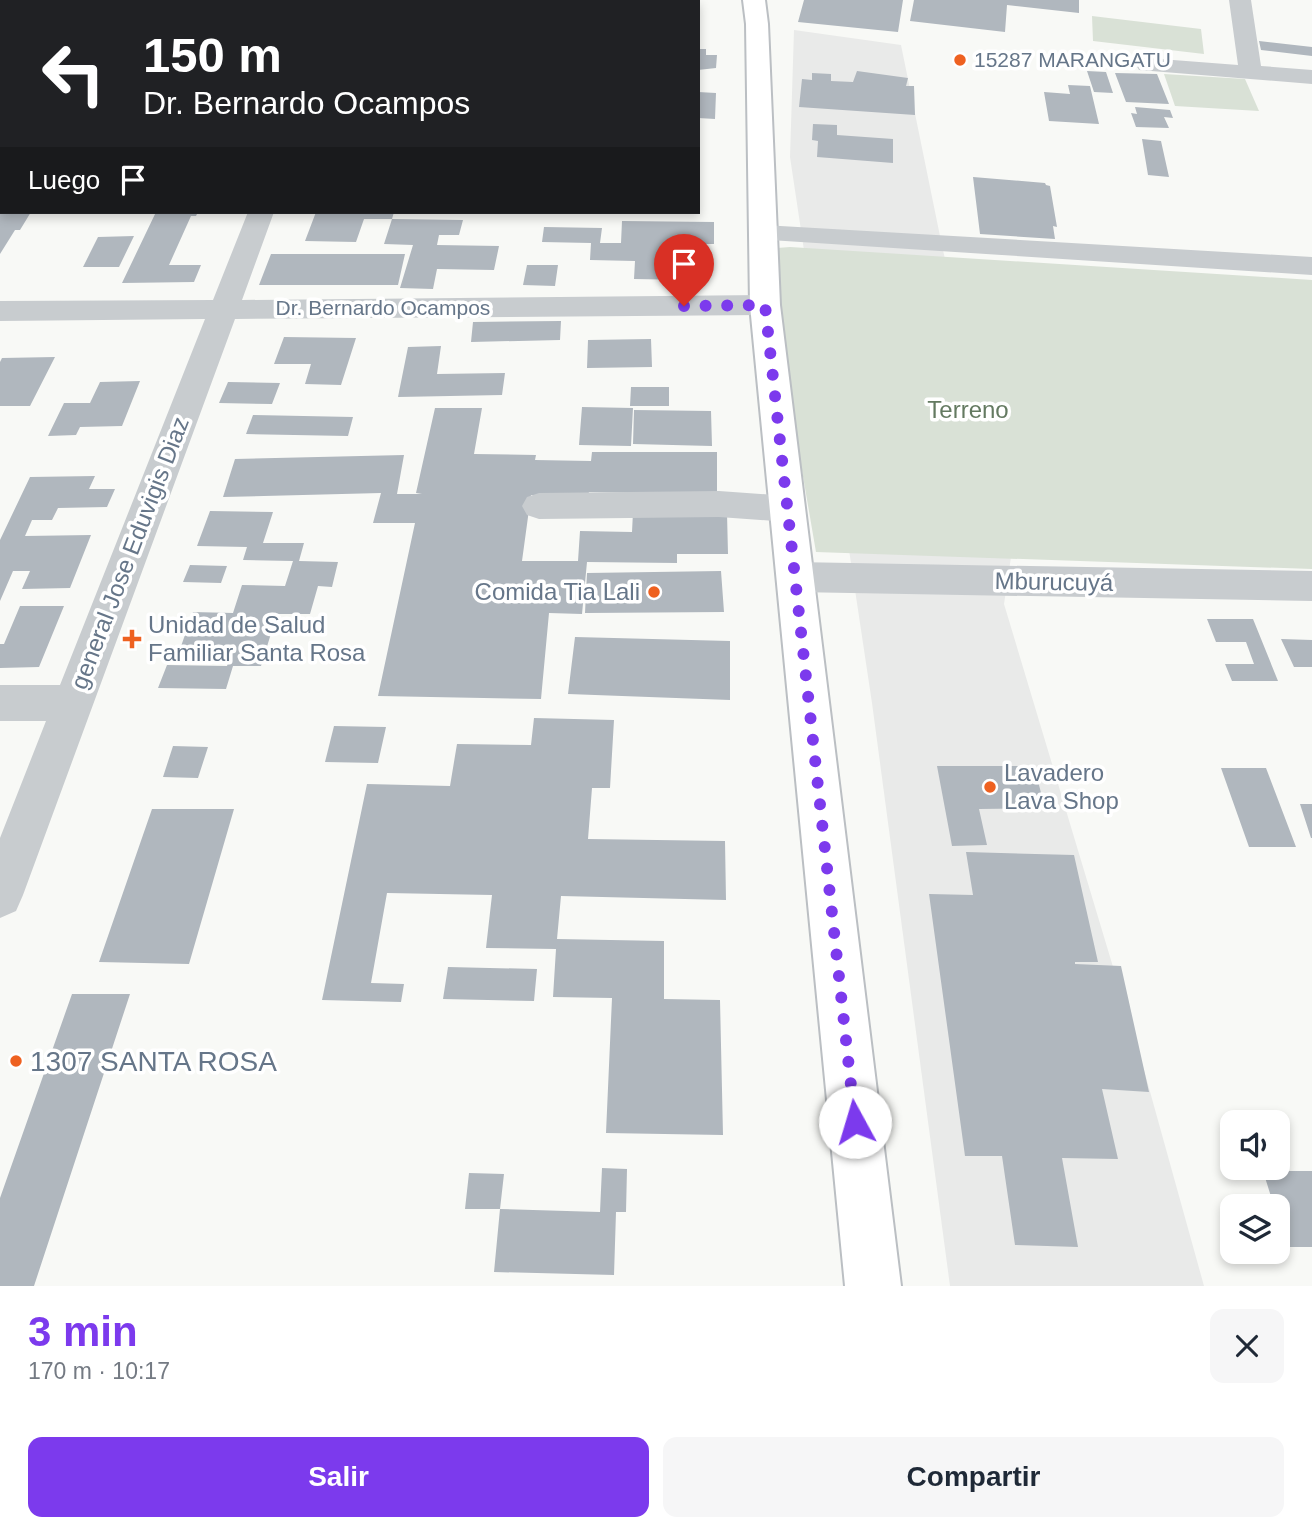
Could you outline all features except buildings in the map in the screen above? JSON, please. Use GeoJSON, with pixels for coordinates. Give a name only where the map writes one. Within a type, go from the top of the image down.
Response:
{"type":"FeatureCollection","features":[{"type":"Feature","properties":{"kind":"main road"},"geometry":{"type":"LineString","coordinates":[[754,0],[757,24],[765,305],[873,1286]]}},
{"type":"Feature","properties":{"kind":"street"},"geometry":{"type":"LineString","coordinates":[[1240,0],[1250,71]]}},
{"type":"Feature","properties":{"kind":"street"},"geometry":{"type":"LineString","coordinates":[[1147,65],[1312,77]]}},
{"type":"Feature","properties":{"kind":"street","name":"general Jose Eduvigis Diaz"},"geometry":{"type":"LineString","coordinates":[[0,895],[260,214]]}},
{"type":"Feature","properties":{"kind":"street"},"geometry":{"type":"LineString","coordinates":[[763,233],[1312,266]]}},
{"type":"Feature","properties":{"kind":"street","name":"Dr. Bernardo Ocampos"},"geometry":{"type":"LineString","coordinates":[[0,311],[765,305]]}},
{"type":"Feature","properties":{"kind":"street"},"geometry":{"type":"LineString","coordinates":[[539,506],[719,504],[788,509]]}},
{"type":"Feature","properties":{"kind":"street","name":"Mburucuyá"},"geometry":{"type":"LineString","coordinates":[[795,577],[1312,586]]}},
{"type":"Feature","properties":{"kind":"street"},"geometry":{"type":"LineString","coordinates":[[0,703],[74,702]]}},
{"type":"Feature","properties":{"kind":"shaded area"},"geometry":{"type":"Polygon","coordinates":[[[794,30],[901,45],[1011,557],[1004,604],[1144,1070],[1204,1286],[950,1286],[872,703],[790,157],[794,30]]]}},
{"type":"Feature","properties":{"kind":"green space"},"geometry":{"type":"Polygon","coordinates":[[[1092,16],[1201,29],[1204,54],[1093,41],[1092,16]]]}},
{"type":"Feature","properties":{"kind":"green space"},"geometry":{"type":"Polygon","coordinates":[[[1164,74],[1245,79],[1259,111],[1175,106],[1164,74]]]}},
{"type":"Feature","properties":{"kind":"green space","name":"Terreno"},"geometry":{"type":"Polygon","coordinates":[[[790,247],[1312,280],[1312,569],[816,552],[764,249],[790,247]]]}},
{"type":"Feature","properties":{"kind":"place","name":"15287 MARANGATU"},"geometry":{"type":"Point","coordinates":[960,60]}},
{"type":"Feature","properties":{"kind":"place","name":"Comida Tia Lali"},"geometry":{"type":"Point","coordinates":[654,592]}},
{"type":"Feature","properties":{"kind":"place","name":"Unidad de Salud Familiar Santa Rosa"},"geometry":{"type":"Point","coordinates":[132,639]}},
{"type":"Feature","properties":{"kind":"place","name":"Lavadero Lava Shop"},"geometry":{"type":"Point","coordinates":[990,787]}},
{"type":"Feature","properties":{"kind":"place","name":"1307 SANTA ROSA"},"geometry":{"type":"Point","coordinates":[16,1061]}},
{"type":"Feature","properties":{"kind":"route"},"geometry":{"type":"LineString","coordinates":[[684,306],[765,305],[855,1122]]}}]}
